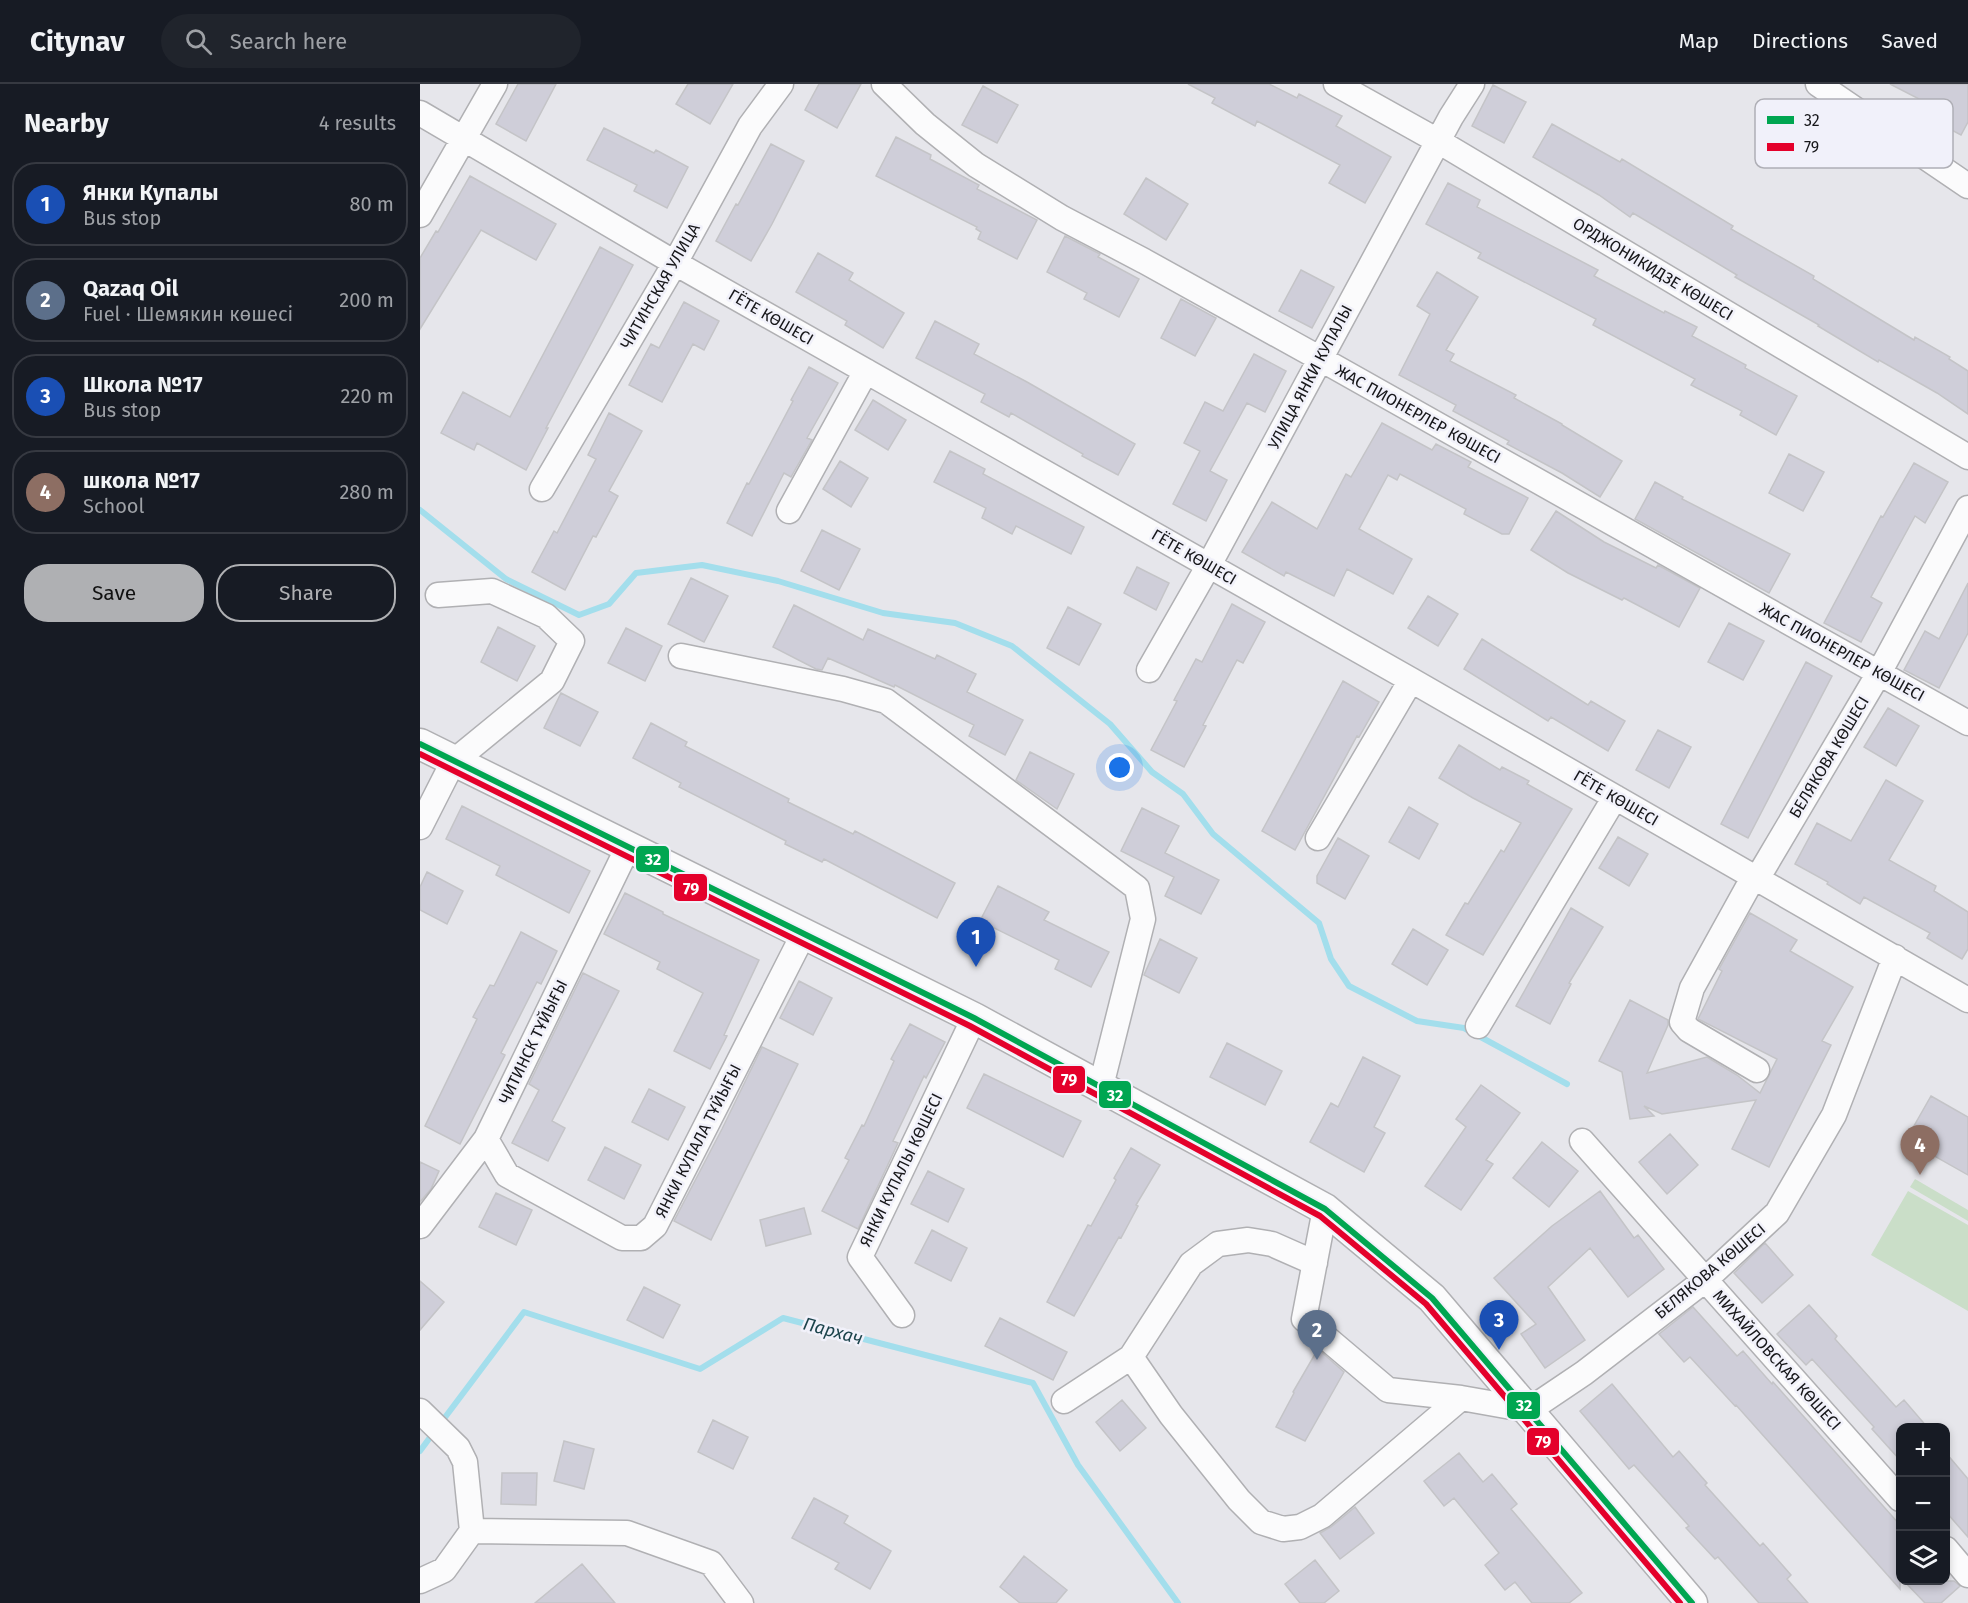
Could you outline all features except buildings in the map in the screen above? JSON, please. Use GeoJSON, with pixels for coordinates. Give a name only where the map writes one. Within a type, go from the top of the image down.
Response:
{"type":"FeatureCollection","features":[{"type":"Feature","properties":{"kind":"main road"},"geometry":{"type":"LineString","coordinates":[[420,744],[974,1018],[1325,1209],[1432,1298],[1692,1603]]}},
{"type":"Feature","properties":{"kind":"street"},"geometry":{"type":"LineString","coordinates":[[420,215],[495,84]]}},
{"type":"Feature","properties":{"kind":"street","name":"ЧИТИНСКАЯ УЛИЦА"},"geometry":{"type":"LineString","coordinates":[[542,489],[675,263],[750,126],[782,84]]}},
{"type":"Feature","properties":{"kind":"street","name":"ЖАС ПИОНЕРЛЕР КӨШЕСІ"},"geometry":{"type":"LineString","coordinates":[[884,84],[925,124],[976,165],[1062,218],[1319,358],[1968,723]]}},
{"type":"Feature","properties":{"kind":"street","name":"ОРДЖОНИКИДЗЕ КӨШЕСІ"},"geometry":{"type":"LineString","coordinates":[[1336,84],[1438,141],[1968,456]]}},
{"type":"Feature","properties":{"kind":"street","name":"УЛИЦА ЯНКИ КУПАЛЫ"},"geometry":{"type":"LineString","coordinates":[[1149,670],[1209,565],[1438,141],[1472,84]]}},
{"type":"Feature","properties":{"kind":"street"},"geometry":{"type":"LineString","coordinates":[[1818,84],[1840,99]]}},
{"type":"Feature","properties":{"kind":"street","name":"ГЁТЕ КӨШЕСІ"},"geometry":{"type":"LineString","coordinates":[[420,113],[675,263],[1411,680],[1968,1000]]}},
{"type":"Feature","properties":{"kind":"street"},"geometry":{"type":"LineString","coordinates":[[1942,168],[1968,186]]}},
{"type":"Feature","properties":{"kind":"street"},"geometry":{"type":"LineString","coordinates":[[789,511],[866,371]]}},
{"type":"Feature","properties":{"kind":"street","name":"БЕЛЯКОВА КӨШЕСІ"},"geometry":{"type":"LineString","coordinates":[[1757,1070],[1689,1029],[1682,1022],[1692,988],[1880,673],[1968,508]]}},
{"type":"Feature","properties":{"kind":"street"},"geometry":{"type":"LineString","coordinates":[[420,827],[453,762],[552,681],[572,641],[546,616],[492,591],[438,595]]}},
{"type":"Feature","properties":{"kind":"street"},"geometry":{"type":"LineString","coordinates":[[681,656],[843,688],[886,702],[1137,888],[1143,919],[1101,1086]]}},
{"type":"Feature","properties":{"kind":"street"},"geometry":{"type":"LineString","coordinates":[[1318,838],[1411,680]]}},
{"type":"Feature","properties":{"kind":"street"},"geometry":{"type":"LineString","coordinates":[[1478,1026],[1615,797]]}},
{"type":"Feature","properties":{"kind":"street","name":"ЧИТИНСК ТҰЙЫҒЫ"},"geometry":{"type":"LineString","coordinates":[[420,1226],[486,1139],[628,847]]}},
{"type":"Feature","properties":{"kind":"street","name":"ЯНКИ КУПАЛА ТҰЙЫҒЫ"},"geometry":{"type":"LineString","coordinates":[[486,1139],[507,1175],[622,1238],[641,1238],[655,1226],[804,933]]}},
{"type":"Feature","properties":{"kind":"street","name":"БЕЛЯКОВА КӨШЕСІ"},"geometry":{"type":"LineString","coordinates":[[1528,1410],[1584,1372],[1705,1280],[1777,1214],[1834,1115],[1895,957]]}},
{"type":"Feature","properties":{"kind":"street","name":"ЯНКИ КУПАЛЫ КӨШЕСІ"},"geometry":{"type":"LineString","coordinates":[[902,1315],[860,1257],[974,1018]]}},
{"type":"Feature","properties":{"kind":"street","name":"МИХАЙЛОВСКАЯ КӨШЕСІ"},"geometry":{"type":"LineString","coordinates":[[1582,1141],[1896,1495]]}},
{"type":"Feature","properties":{"kind":"street"},"geometry":{"type":"LineString","coordinates":[[1325,1209],[1304,1319],[1388,1390],[1461,1398],[1528,1410]]}},
{"type":"Feature","properties":{"kind":"street"},"geometry":{"type":"LineString","coordinates":[[1064,1401],[1131,1358],[1191,1264],[1218,1244],[1248,1240],[1272,1244],[1315,1263]]}},
{"type":"Feature","properties":{"kind":"street"},"geometry":{"type":"LineString","coordinates":[[1131,1358],[1171,1415],[1239,1500],[1262,1522],[1283,1529],[1300,1527],[1322,1516],[1461,1398]]}},
{"type":"Feature","properties":{"kind":"street"},"geometry":{"type":"LineString","coordinates":[[420,1581],[444,1570],[472,1531],[465,1462],[458,1448],[421,1412]]}},
{"type":"Feature","properties":{"kind":"street"},"geometry":{"type":"LineString","coordinates":[[472,1531],[627,1533],[711,1563],[741,1603]]}},
{"type":"Feature","properties":{"kind":"street"},"geometry":{"type":"LineString","coordinates":[[1950,1554],[1968,1575]]}},
{"type":"Feature","properties":{"kind":"green space"},"geometry":{"type":"Polygon","coordinates":[[[1915,1179],[1968,1210],[1968,1221],[1910,1187],[1915,1179]]]}},
{"type":"Feature","properties":{"kind":"green space"},"geometry":{"type":"Polygon","coordinates":[[[1908,1191],[1968,1225],[1968,1311],[1871,1255],[1908,1191]]]}},
{"type":"Feature","properties":{"kind":"waterway"},"geometry":{"type":"LineString","coordinates":[[420,510],[506,579],[579,615],[609,604],[636,573],[702,565],[778,581],[883,613],[955,623],[1012,646],[1110,724],[1152,772],[1183,794],[1213,834],[1319,923],[1331,959],[1349,986],[1417,1021],[1464,1028],[1567,1084]]}},
{"type":"Feature","properties":{"kind":"waterway","name":"Пархач"},"geometry":{"type":"LineString","coordinates":[[440,1424],[524,1312],[700,1369],[783,1318],[1033,1383],[1078,1465],[1178,1603]]}},
{"type":"Feature","properties":{"kind":"waterway","name":"Пархач"},"geometry":{"type":"LineString","coordinates":[[420,1451],[434,1432]]}},
{"type":"Feature","properties":{"kind":"transit line","name":"32"},"geometry":{"type":"LineString","coordinates":[[420,744],[974,1018],[1325,1209],[1432,1298],[1692,1603]]}},
{"type":"Feature","properties":{"kind":"transit line","name":"79"},"geometry":{"type":"LineString","coordinates":[[420,754],[970,1026],[1320,1216],[1426,1304],[1680,1603]]}},
{"type":"Feature","properties":{"kind":"place","name":"Янки Купалы"},"geometry":{"type":"Point","coordinates":[976,967]}},
{"type":"Feature","properties":{"kind":"place","name":"школа №17"},"geometry":{"type":"Point","coordinates":[1920,1175]}},
{"type":"Feature","properties":{"kind":"place","name":"Школа №17"},"geometry":{"type":"Point","coordinates":[1499,1350]}},
{"type":"Feature","properties":{"kind":"place","name":"Qazaq Oil"},"geometry":{"type":"Point","coordinates":[1317,1360]}}]}
